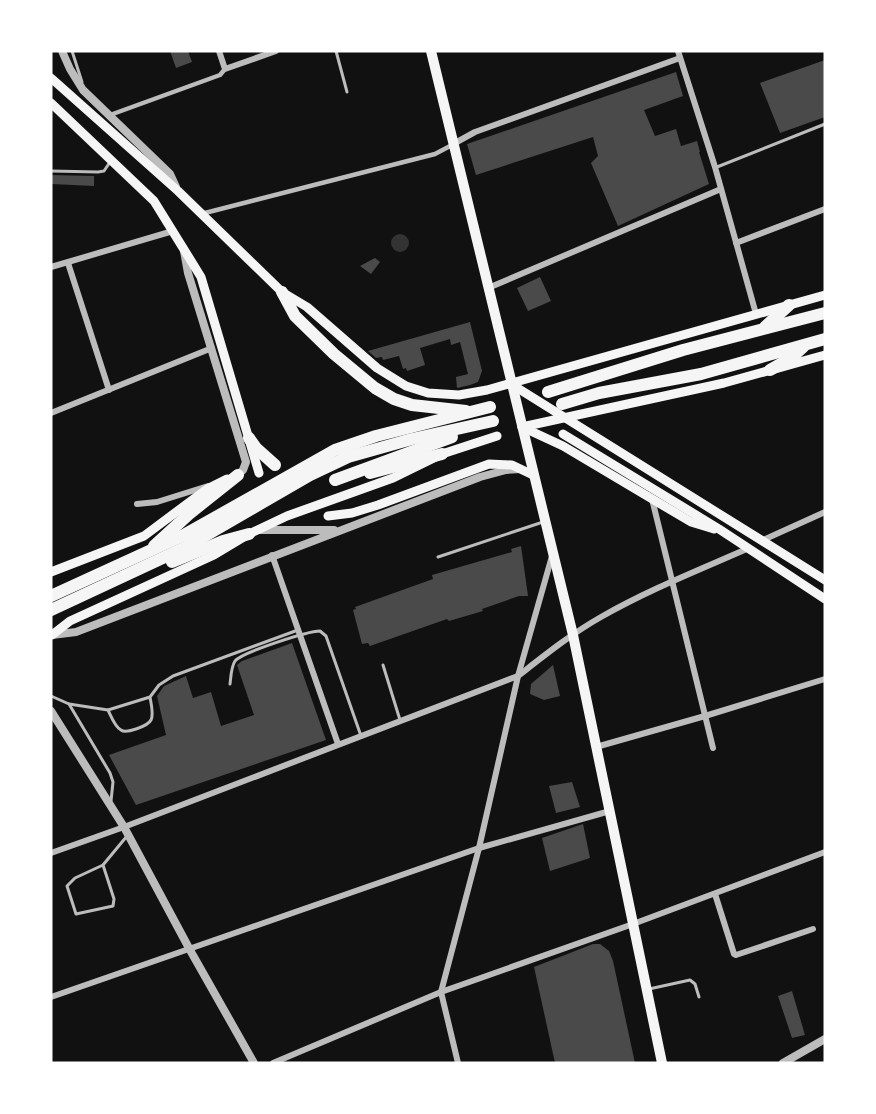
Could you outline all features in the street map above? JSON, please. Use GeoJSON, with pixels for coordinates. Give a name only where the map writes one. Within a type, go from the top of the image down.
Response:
{"type":"FeatureCollection","features":[{"type":"Feature","properties":{"kind":"highway"},"geometry":{"type":"LineString","coordinates":[[282,292],[295,316],[348,367],[384,394],[421,407],[476,411]]}},
{"type":"Feature","properties":{"kind":"highway"},"geometry":{"type":"LineString","coordinates":[[762,329],[789,305]]}},
{"type":"Feature","properties":{"kind":"highway"},"geometry":{"type":"LineString","coordinates":[[548,392],[638,362],[825,313]]}},
{"type":"Feature","properties":{"kind":"highway"},"geometry":{"type":"LineString","coordinates":[[562,404],[599,393],[701,374],[825,339]]}},
{"type":"Feature","properties":{"kind":"highway"},"geometry":{"type":"LineString","coordinates":[[770,370],[791,358],[805,345]]}},
{"type":"Feature","properties":{"kind":"highway"},"geometry":{"type":"LineString","coordinates":[[146,553],[213,520],[335,450],[376,436],[490,408]]}},
{"type":"Feature","properties":{"kind":"highway"},"geometry":{"type":"LineString","coordinates":[[137,572],[214,533],[310,475],[348,457],[412,439],[489,422],[330,480],[442,454]]}},
{"type":"Feature","properties":{"kind":"highway"},"geometry":{"type":"LineString","coordinates":[[249,438],[256,448],[275,465]]}},
{"type":"Feature","properties":{"kind":"highway"},"geometry":{"type":"LineString","coordinates":[[51,610],[118,574],[238,475]]}},
{"type":"Feature","properties":{"kind":"highway"},"geometry":{"type":"LineString","coordinates":[[51,596],[118,574],[137,572],[185,557],[253,532]]}},
{"type":"Feature","properties":{"kind":"main road"},"geometry":{"type":"LineString","coordinates":[[431,51],[455,143],[488,288],[516,389],[523,432],[573,634],[662,1063]]}},
{"type":"Feature","properties":{"kind":"main road"},"geometry":{"type":"LineString","coordinates":[[51,78],[178,191],[282,292],[307,307],[376,368],[406,386],[428,393],[459,395],[516,389],[756,314],[825,296]]}},
{"type":"Feature","properties":{"kind":"main road"},"geometry":{"type":"LineString","coordinates":[[51,103],[154,201],[201,277],[259,474]]}},
{"type":"Feature","properties":{"kind":"main road"},"geometry":{"type":"LineString","coordinates":[[523,432],[568,418],[697,389],[825,355]]}},
{"type":"Feature","properties":{"kind":"main road"},"geometry":{"type":"LineString","coordinates":[[516,389],[568,418],[825,580]]}},
{"type":"Feature","properties":{"kind":"main road"},"geometry":{"type":"LineString","coordinates":[[523,432],[539,435],[563,446],[691,522],[719,529]]}},
{"type":"Feature","properties":{"kind":"main road"},"geometry":{"type":"LineString","coordinates":[[563,434],[719,529],[825,598]]}},
{"type":"Feature","properties":{"kind":"main road"},"geometry":{"type":"LineString","coordinates":[[51,635],[70,621],[214,555],[253,532],[287,516],[393,478],[442,454],[497,436]]}},
{"type":"Feature","properties":{"kind":"main road"},"geometry":{"type":"LineString","coordinates":[[328,516],[352,513],[378,505],[489,464],[505,464],[534,475]]}},
{"type":"Feature","properties":{"kind":"main road"},"geometry":{"type":"LineString","coordinates":[[51,572],[144,536],[207,489],[238,475]]}},
{"type":"Feature","properties":{"kind":"street"},"geometry":{"type":"LineString","coordinates":[[62,51],[83,90],[170,174],[178,191]]}},
{"type":"Feature","properties":{"kind":"street"},"geometry":{"type":"LineString","coordinates":[[219,51],[225,69]]}},
{"type":"Feature","properties":{"kind":"street"},"geometry":{"type":"LineString","coordinates":[[110,115],[219,75],[225,69],[276,51]]}},
{"type":"Feature","properties":{"kind":"street"},"geometry":{"type":"LineString","coordinates":[[678,51],[715,167],[756,314]]}},
{"type":"Feature","properties":{"kind":"street"},"geometry":{"type":"LineString","coordinates":[[201,214],[435,154],[475,132],[680,58]]}},
{"type":"Feature","properties":{"kind":"street"},"geometry":{"type":"LineString","coordinates":[[488,288],[721,189]]}},
{"type":"Feature","properties":{"kind":"street"},"geometry":{"type":"LineString","coordinates":[[736,243],[825,209]]}},
{"type":"Feature","properties":{"kind":"street"},"geometry":{"type":"LineString","coordinates":[[51,267],[173,231]]}},
{"type":"Feature","properties":{"kind":"street"},"geometry":{"type":"LineString","coordinates":[[183,247],[188,273],[246,462],[238,475]]}},
{"type":"Feature","properties":{"kind":"street"},"geometry":{"type":"LineString","coordinates":[[68,263],[110,390]]}},
{"type":"Feature","properties":{"kind":"street"},"geometry":{"type":"LineString","coordinates":[[51,413],[212,348]]}},
{"type":"Feature","properties":{"kind":"street"},"geometry":{"type":"LineString","coordinates":[[51,635],[76,632],[480,477],[520,469]]}},
{"type":"Feature","properties":{"kind":"street"},"geometry":{"type":"LineString","coordinates":[[136,504],[157,502],[222,481]]}},
{"type":"Feature","properties":{"kind":"street"},"geometry":{"type":"LineString","coordinates":[[651,498],[713,748]]}},
{"type":"Feature","properties":{"kind":"street"},"geometry":{"type":"LineString","coordinates":[[763,540],[825,512]]}},
{"type":"Feature","properties":{"kind":"street"},"geometry":{"type":"LineString","coordinates":[[253,532],[340,530]]}},
{"type":"Feature","properties":{"kind":"street"},"geometry":{"type":"LineString","coordinates":[[51,853],[126,831],[338,744],[518,676],[573,634],[602,616],[748,548]]}},
{"type":"Feature","properties":{"kind":"street"},"geometry":{"type":"LineString","coordinates":[[458,1063],[441,992],[479,848],[518,676],[553,553]]}},
{"type":"Feature","properties":{"kind":"street"},"geometry":{"type":"LineString","coordinates":[[272,555],[338,744]]}},
{"type":"Feature","properties":{"kind":"street"},"geometry":{"type":"LineString","coordinates":[[596,747],[825,679]]}},
{"type":"Feature","properties":{"kind":"street"},"geometry":{"type":"LineString","coordinates":[[51,711],[126,831],[254,1063]]}},
{"type":"Feature","properties":{"kind":"street"},"geometry":{"type":"LineString","coordinates":[[51,997],[479,848],[610,811]]}},
{"type":"Feature","properties":{"kind":"street"},"geometry":{"type":"LineString","coordinates":[[273,1063],[441,992],[633,924],[825,852]]}},
{"type":"Feature","properties":{"kind":"street"},"geometry":{"type":"LineString","coordinates":[[715,894],[736,956],[813,929]]}},
{"type":"Feature","properties":{"kind":"street"},"geometry":{"type":"LineString","coordinates":[[783,1063],[825,1039]]}},
{"type":"Feature","properties":{"kind":"lane"},"geometry":{"type":"LineString","coordinates":[[72,51],[83,90]]}},
{"type":"Feature","properties":{"kind":"lane"},"geometry":{"type":"LineString","coordinates":[[336,51],[347,92]]}},
{"type":"Feature","properties":{"kind":"lane"},"geometry":{"type":"LineString","coordinates":[[715,167],[825,124]]}},
{"type":"Feature","properties":{"kind":"lane"},"geometry":{"type":"LineString","coordinates":[[51,171],[104,171],[111,160]]}},
{"type":"Feature","properties":{"kind":"lane"},"geometry":{"type":"LineString","coordinates":[[438,557],[545,521]]}},
{"type":"Feature","properties":{"kind":"lane"},"geometry":{"type":"LineString","coordinates":[[51,696],[69,704],[108,710],[150,697],[159,685],[172,676],[299,633],[321,631],[326,636],[361,736]]}},
{"type":"Feature","properties":{"kind":"lane"},"geometry":{"type":"LineString","coordinates":[[230,684],[236,660],[299,633]]}},
{"type":"Feature","properties":{"kind":"lane"},"geometry":{"type":"LineString","coordinates":[[383,665],[400,721]]}},
{"type":"Feature","properties":{"kind":"lane"},"geometry":{"type":"LineString","coordinates":[[108,710],[118,728],[121,731],[127,731],[148,724],[152,720],[150,697]]}},
{"type":"Feature","properties":{"kind":"lane"},"geometry":{"type":"LineString","coordinates":[[69,704],[110,773],[113,782],[111,806]]}},
{"type":"Feature","properties":{"kind":"lane"},"geometry":{"type":"LineString","coordinates":[[103,865],[114,900],[113,906],[76,914],[67,886],[75,878],[103,865],[126,831]]}},
{"type":"Feature","properties":{"kind":"lane"},"geometry":{"type":"LineString","coordinates":[[647,990],[690,980],[695,984],[699,997]]}},
{"type":"Feature","properties":{"kind":"shaded area"},"geometry":{"type":"Polygon","coordinates":[[[400,234],[406,237],[409,243],[406,249],[400,252],[394,249],[391,243],[394,237],[400,234]]]}},
{"type":"Feature","properties":{"kind":"building"},"geometry":{"type":"Polygon","coordinates":[[[170,51],[188,51],[192,62],[176,68],[170,51]]]}},
{"type":"Feature","properties":{"kind":"building"},"geometry":{"type":"Polygon","coordinates":[[[825,60],[825,117],[780,133],[760,83],[825,60]]]}},
{"type":"Feature","properties":{"kind":"building"},"geometry":{"type":"Polygon","coordinates":[[[676,72],[683,96],[644,110],[655,136],[676,129],[681,146],[697,141],[709,184],[618,226],[591,163],[598,156],[593,137],[476,175],[467,144],[676,72]]]}},
{"type":"Feature","properties":{"kind":"building"},"geometry":{"type":"Polygon","coordinates":[[[51,175],[94,176],[94,186],[51,184],[51,175]]]}},
{"type":"Feature","properties":{"kind":"building"},"geometry":{"type":"Polygon","coordinates":[[[375,258],[380,262],[371,274],[360,266],[375,258]]]}},
{"type":"Feature","properties":{"kind":"building"},"geometry":{"type":"Polygon","coordinates":[[[540,277],[551,301],[528,311],[517,288],[540,277]]]}},
{"type":"Feature","properties":{"kind":"building"},"geometry":{"type":"Polygon","coordinates":[[[470,322],[482,371],[478,382],[470,385],[457,388],[456,377],[468,374],[460,342],[451,345],[450,339],[420,348],[425,365],[407,371],[406,368],[403,369],[399,356],[383,360],[382,357],[376,358],[368,351],[470,322]]]}},
{"type":"Feature","properties":{"kind":"building"},"geometry":{"type":"Polygon","coordinates":[[[521,546],[528,596],[519,596],[482,609],[483,611],[449,621],[447,619],[370,646],[368,643],[362,644],[353,610],[356,609],[355,607],[433,579],[432,575],[512,552],[511,549],[521,546]]]}},
{"type":"Feature","properties":{"kind":"building"},"geometry":{"type":"Polygon","coordinates":[[[292,643],[326,740],[136,805],[109,755],[166,735],[157,696],[164,686],[186,676],[193,698],[211,692],[221,726],[254,715],[237,665],[242,661],[292,643]]]}},
{"type":"Feature","properties":{"kind":"building"},"geometry":{"type":"Polygon","coordinates":[[[553,665],[560,696],[544,700],[530,694],[531,684],[553,665]]]}},
{"type":"Feature","properties":{"kind":"building"},"geometry":{"type":"Polygon","coordinates":[[[572,782],[580,807],[556,813],[549,786],[572,782]]]}},
{"type":"Feature","properties":{"kind":"building"},"geometry":{"type":"Polygon","coordinates":[[[583,824],[590,858],[550,871],[542,838],[583,824]]]}},
{"type":"Feature","properties":{"kind":"building"},"geometry":{"type":"Polygon","coordinates":[[[593,944],[600,944],[609,951],[613,961],[635,1063],[555,1063],[534,967],[593,944]]]}},
{"type":"Feature","properties":{"kind":"building"},"geometry":{"type":"Polygon","coordinates":[[[792,991],[805,1035],[792,1038],[778,996],[792,991]]]}}]}
